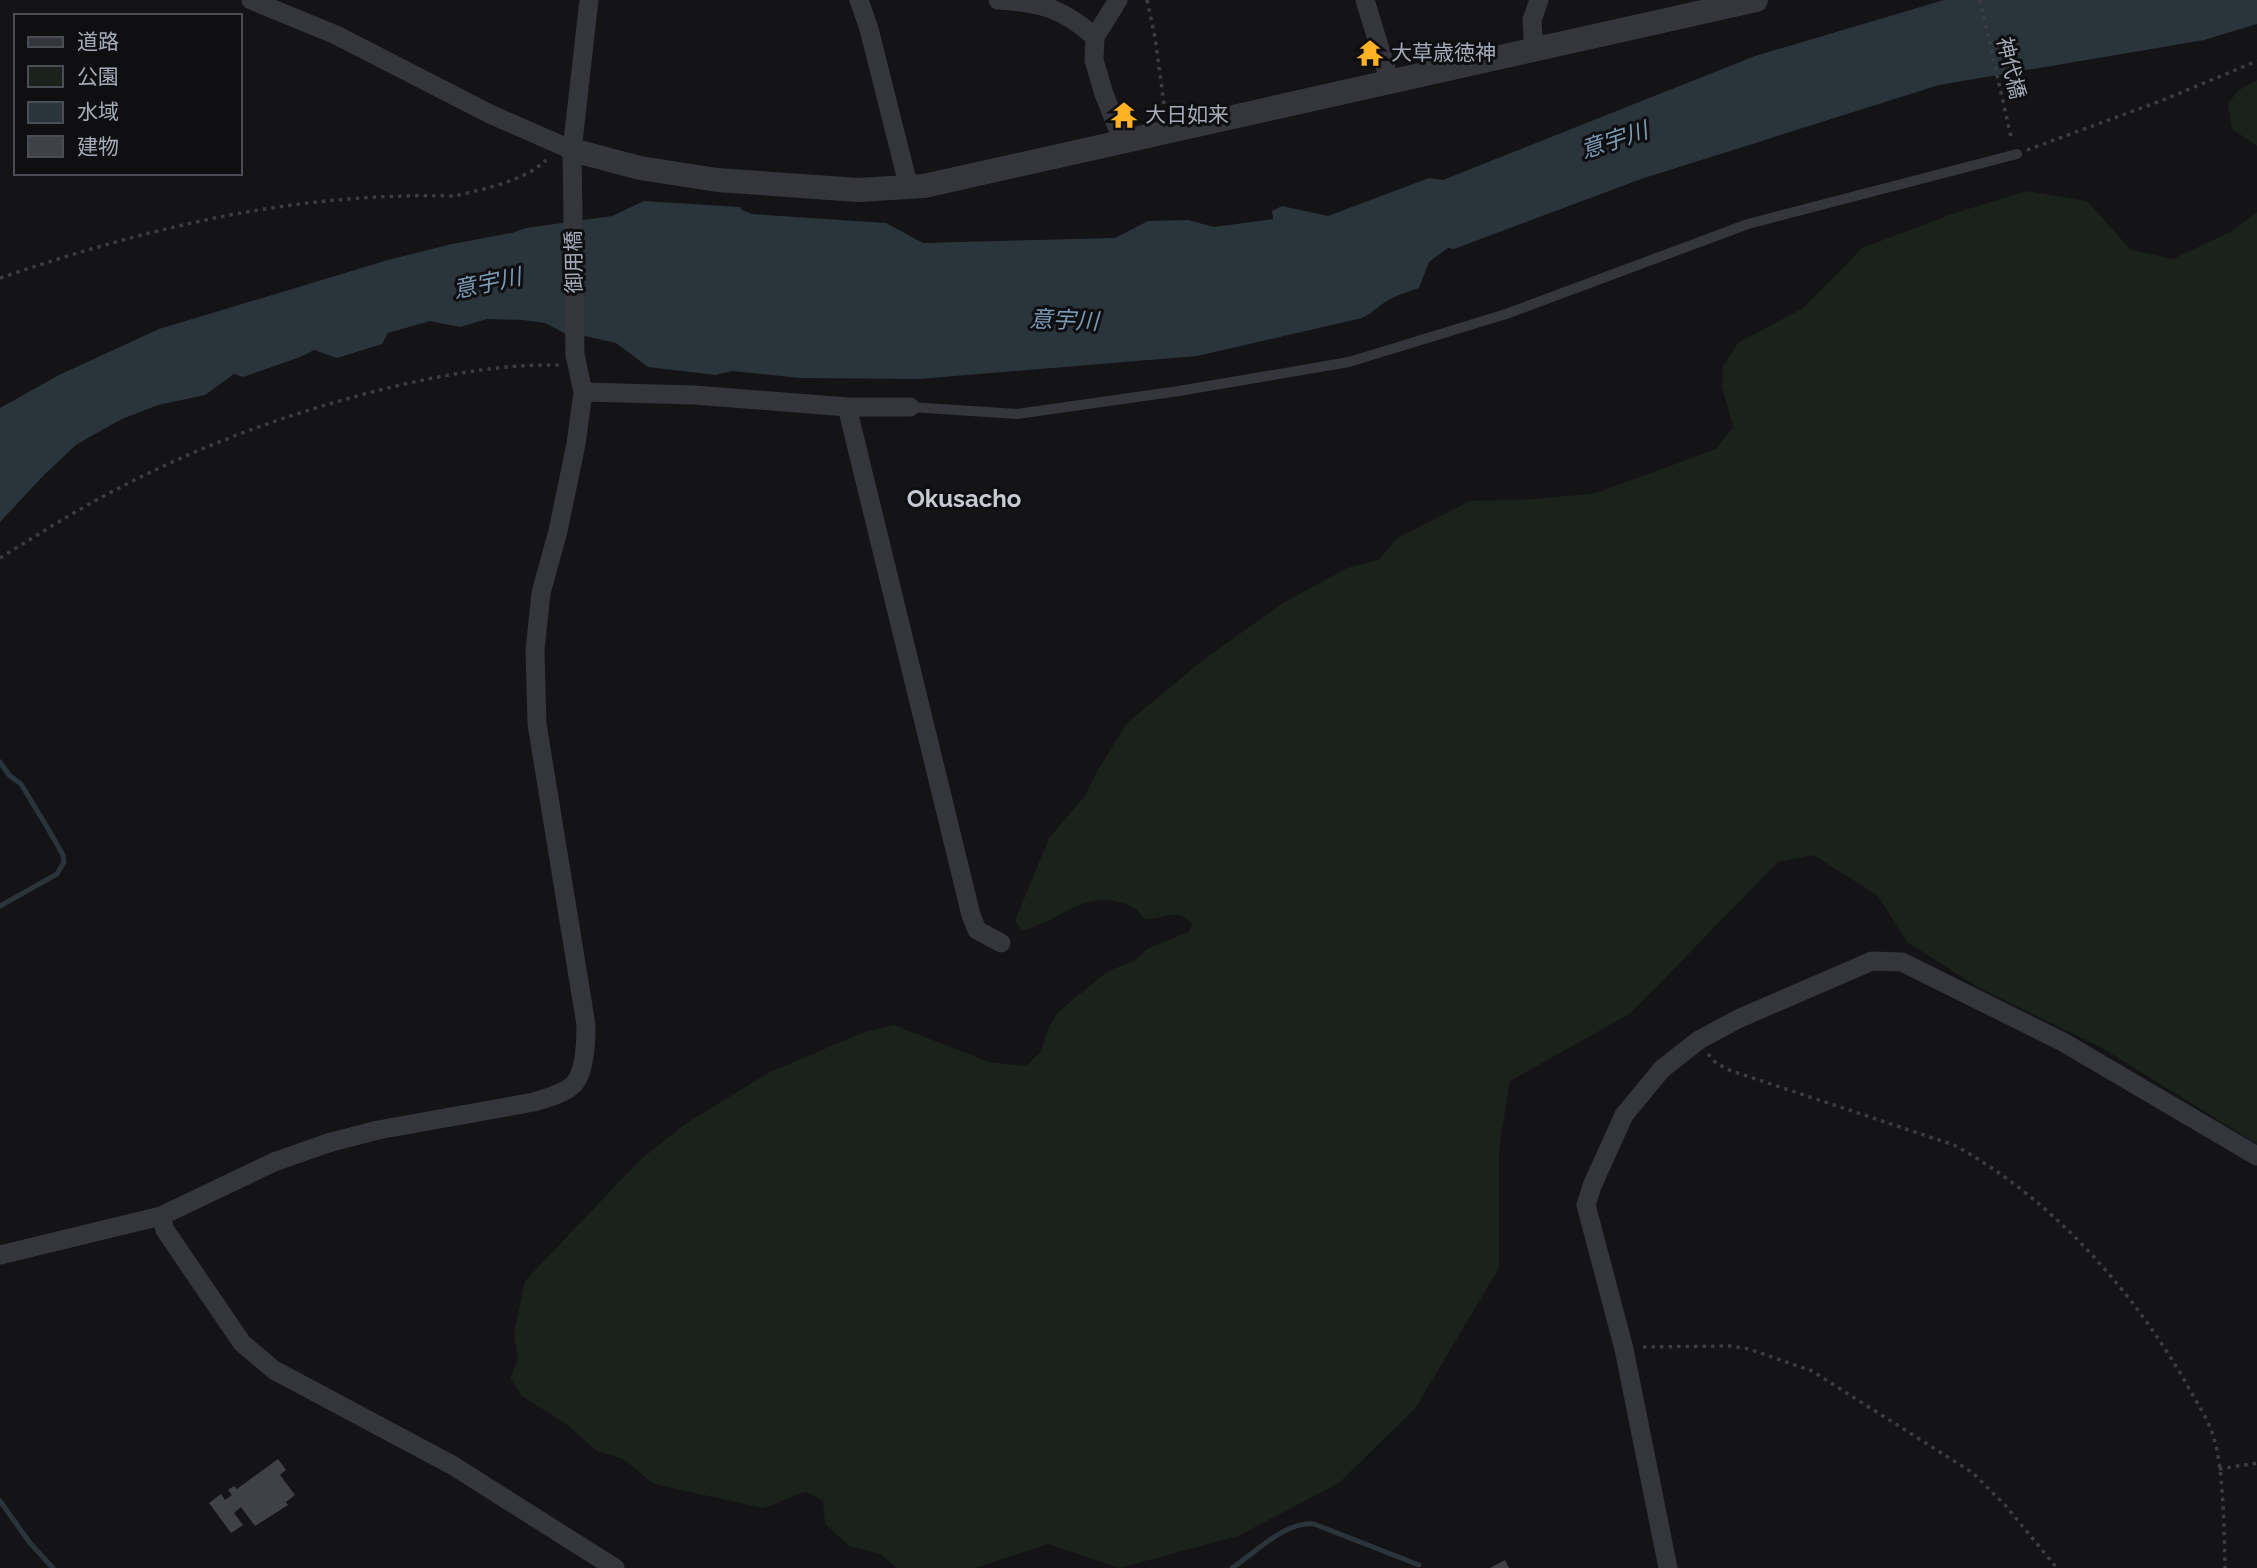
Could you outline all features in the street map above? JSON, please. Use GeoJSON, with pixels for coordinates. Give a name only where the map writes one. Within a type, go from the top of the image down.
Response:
{"type":"FeatureCollection","features":[{"type":"Feature","properties":{"kind":"street"},"geometry":{"type":"LineString","coordinates":[[251,0],[336,35],[567,154],[717,180],[858,190],[909,188],[1756,0]]}},
{"type":"Feature","properties":{"kind":"street","name":"御用橋"},"geometry":{"type":"LineString","coordinates":[[583,391],[576,360],[567,154],[589,0]]}},
{"type":"Feature","properties":{"kind":"street"},"geometry":{"type":"LineString","coordinates":[[859,0],[909,188]]}},
{"type":"Feature","properties":{"kind":"street"},"geometry":{"type":"LineString","coordinates":[[998,0],[1033,2],[1079,23],[1095,37]]}},
{"type":"Feature","properties":{"kind":"street"},"geometry":{"type":"LineString","coordinates":[[1118,0],[1095,37],[1094,60],[1123,142]]}},
{"type":"Feature","properties":{"kind":"street"},"geometry":{"type":"LineString","coordinates":[[1365,0],[1390,82]]}},
{"type":"Feature","properties":{"kind":"street"},"geometry":{"type":"LineString","coordinates":[[1534,49],[1532,20],[1539,0]]}},
{"type":"Feature","properties":{"kind":"street"},"geometry":{"type":"LineString","coordinates":[[0,1255],[161,1216],[274,1162],[328,1143],[378,1130],[534,1102],[555,1095],[575,1083],[586,1053],[586,1025],[537,724],[535,650],[541,593],[558,531],[576,444],[583,391],[694,395],[847,407],[911,407]]}},
{"type":"Feature","properties":{"kind":"street"},"geometry":{"type":"LineString","coordinates":[[847,407],[971,915],[976,930],[1001,943]]}},
{"type":"Feature","properties":{"kind":"street"},"geometry":{"type":"LineString","coordinates":[[1668,1568],[1624,1349],[1587,1205],[1592,1186],[1624,1115],[1662,1069],[1699,1040],[1740,1018],[1872,961],[1902,962],[2063,1042],[2257,1156]]}},
{"type":"Feature","properties":{"kind":"street"},"geometry":{"type":"LineString","coordinates":[[161,1216],[165,1230],[242,1343],[274,1370],[452,1465],[615,1568]]}},
{"type":"Feature","properties":{"kind":"lane"},"geometry":{"type":"LineString","coordinates":[[911,407],[1017,414],[1179,391],[1349,362],[1506,314],[1748,224],[2017,154]]}},
{"type":"Feature","properties":{"kind":"path"},"geometry":{"type":"LineString","coordinates":[[1147,0],[1155,37],[1167,132]]}},
{"type":"Feature","properties":{"kind":"path","name":"神代橋"},"geometry":{"type":"LineString","coordinates":[[1980,0],[2012,143],[2017,154]]}},
{"type":"Feature","properties":{"kind":"path"},"geometry":{"type":"LineString","coordinates":[[2017,154],[2163,100],[2257,61]]}},
{"type":"Feature","properties":{"kind":"path"},"geometry":{"type":"LineString","coordinates":[[0,278],[95,246],[241,211],[309,201],[454,196],[473,192],[538,168],[550,156],[567,154]]}},
{"type":"Feature","properties":{"kind":"path"},"geometry":{"type":"LineString","coordinates":[[0,558],[118,488],[268,423],[346,398],[419,380],[520,364],[576,360]]}},
{"type":"Feature","properties":{"kind":"path"},"geometry":{"type":"LineString","coordinates":[[1699,1040],[1716,1063],[1729,1070],[1954,1145],[1987,1163],[2012,1181],[2078,1242],[2160,1340],[2213,1433],[2219,1469],[2225,1568]]}},
{"type":"Feature","properties":{"kind":"path"},"geometry":{"type":"LineString","coordinates":[[1624,1349],[1730,1346],[1749,1349],[1812,1371],[1973,1473],[2005,1505],[2057,1568]]}},
{"type":"Feature","properties":{"kind":"path"},"geometry":{"type":"LineString","coordinates":[[2219,1469],[2257,1463]]}},
{"type":"Feature","properties":{"kind":"green space"},"geometry":{"type":"Polygon","coordinates":[[[2257,80],[2257,146],[2232,129],[2228,103],[2239,90],[2257,80]]]}},
{"type":"Feature","properties":{"kind":"green space"},"geometry":{"type":"Polygon","coordinates":[[[2026,191],[2087,201],[2131,250],[2173,259],[2230,232],[2257,212],[2257,1144],[2102,1048],[1981,989],[1907,942],[1878,896],[1814,855],[1778,862],[1631,1013],[1510,1081],[1499,1149],[1499,1268],[1416,1407],[1339,1483],[1238,1536],[1119,1568],[1048,1544],[975,1568],[897,1568],[880,1554],[849,1546],[825,1524],[823,1501],[806,1492],[763,1508],[654,1484],[623,1459],[597,1451],[566,1424],[522,1396],[510,1378],[518,1360],[514,1333],[525,1281],[640,1160],[684,1125],[766,1074],[862,1033],[894,1025],[989,1062],[1026,1066],[1041,1051],[1048,1029],[1058,1012],[1108,971],[1134,961],[1147,949],[1188,932],[1193,925],[1181,916],[1144,919],[1132,907],[1107,900],[1082,904],[1022,930],[1015,921],[1049,838],[1085,796],[1127,723],[1203,660],[1283,603],[1347,568],[1379,560],[1397,538],[1470,501],[1536,499],[1596,493],[1716,449],[1733,427],[1722,386],[1723,366],[1738,343],[1803,308],[1862,248],[1952,214],[2026,191]]]}},
{"type":"Feature","properties":{"kind":"water","name":"意宇川"},"geometry":{"type":"Polygon","coordinates":[[[1944,0],[2257,0],[2257,24],[2204,40],[1939,85],[1641,179],[1454,249],[1448,248],[1429,262],[1419,288],[1390,299],[1362,318],[1197,356],[919,379],[800,378],[732,371],[715,375],[648,367],[616,343],[566,334],[545,323],[487,319],[460,327],[430,321],[388,333],[382,344],[337,358],[314,350],[243,377],[234,374],[205,395],[158,405],[122,419],[77,444],[0,522],[0,408],[59,375],[159,329],[388,260],[526,228],[612,216],[644,201],[740,207],[752,214],[886,223],[923,243],[1115,238],[1148,221],[1188,220],[1214,227],[1273,219],[1272,211],[1282,206],[1328,216],[1429,178],[1443,180],[1755,56],[1944,0]]]}},
{"type":"Feature","properties":{"kind":"building","name":"大草歳徳神"},"geometry":{"type":"Polygon","coordinates":[[[1372,47],[1376,56],[1367,60],[1364,50],[1372,47]]]}},
{"type":"Feature","properties":{"kind":"building"},"geometry":{"type":"Polygon","coordinates":[[[278,1459],[286,1470],[280,1475],[295,1495],[286,1502],[288,1505],[255,1526],[241,1507],[234,1513],[243,1525],[231,1533],[209,1503],[221,1494],[225,1500],[232,1495],[228,1490],[234,1486],[237,1489],[278,1459]]]}},
{"type":"Feature","properties":{"kind":"building"},"geometry":{"type":"Polygon","coordinates":[[[1505,1560],[1509,1568],[1490,1568],[1505,1560]]]}},
{"type":"Feature","properties":{"kind":"waterway"},"geometry":{"type":"LineString","coordinates":[[0,762],[9,775],[21,784],[63,855],[64,862],[57,874],[0,906]]}},
{"type":"Feature","properties":{"kind":"waterway"},"geometry":{"type":"LineString","coordinates":[[0,1501],[30,1543],[53,1568]]}},
{"type":"Feature","properties":{"kind":"waterway"},"geometry":{"type":"LineString","coordinates":[[1232,1568],[1271,1539],[1303,1524],[1314,1524],[1419,1565]]}},
{"type":"Feature","properties":{"kind":"place","name":"大草歳徳神"},"geometry":{"type":"Point","coordinates":[1370,53]}},
{"type":"Feature","properties":{"kind":"place","name":"大日如来"},"geometry":{"type":"Point","coordinates":[1124,115]}},
{"type":"Feature","properties":{"kind":"district","name":"Okusacho"},"geometry":{"type":"Point","coordinates":[964,499]}}]}
